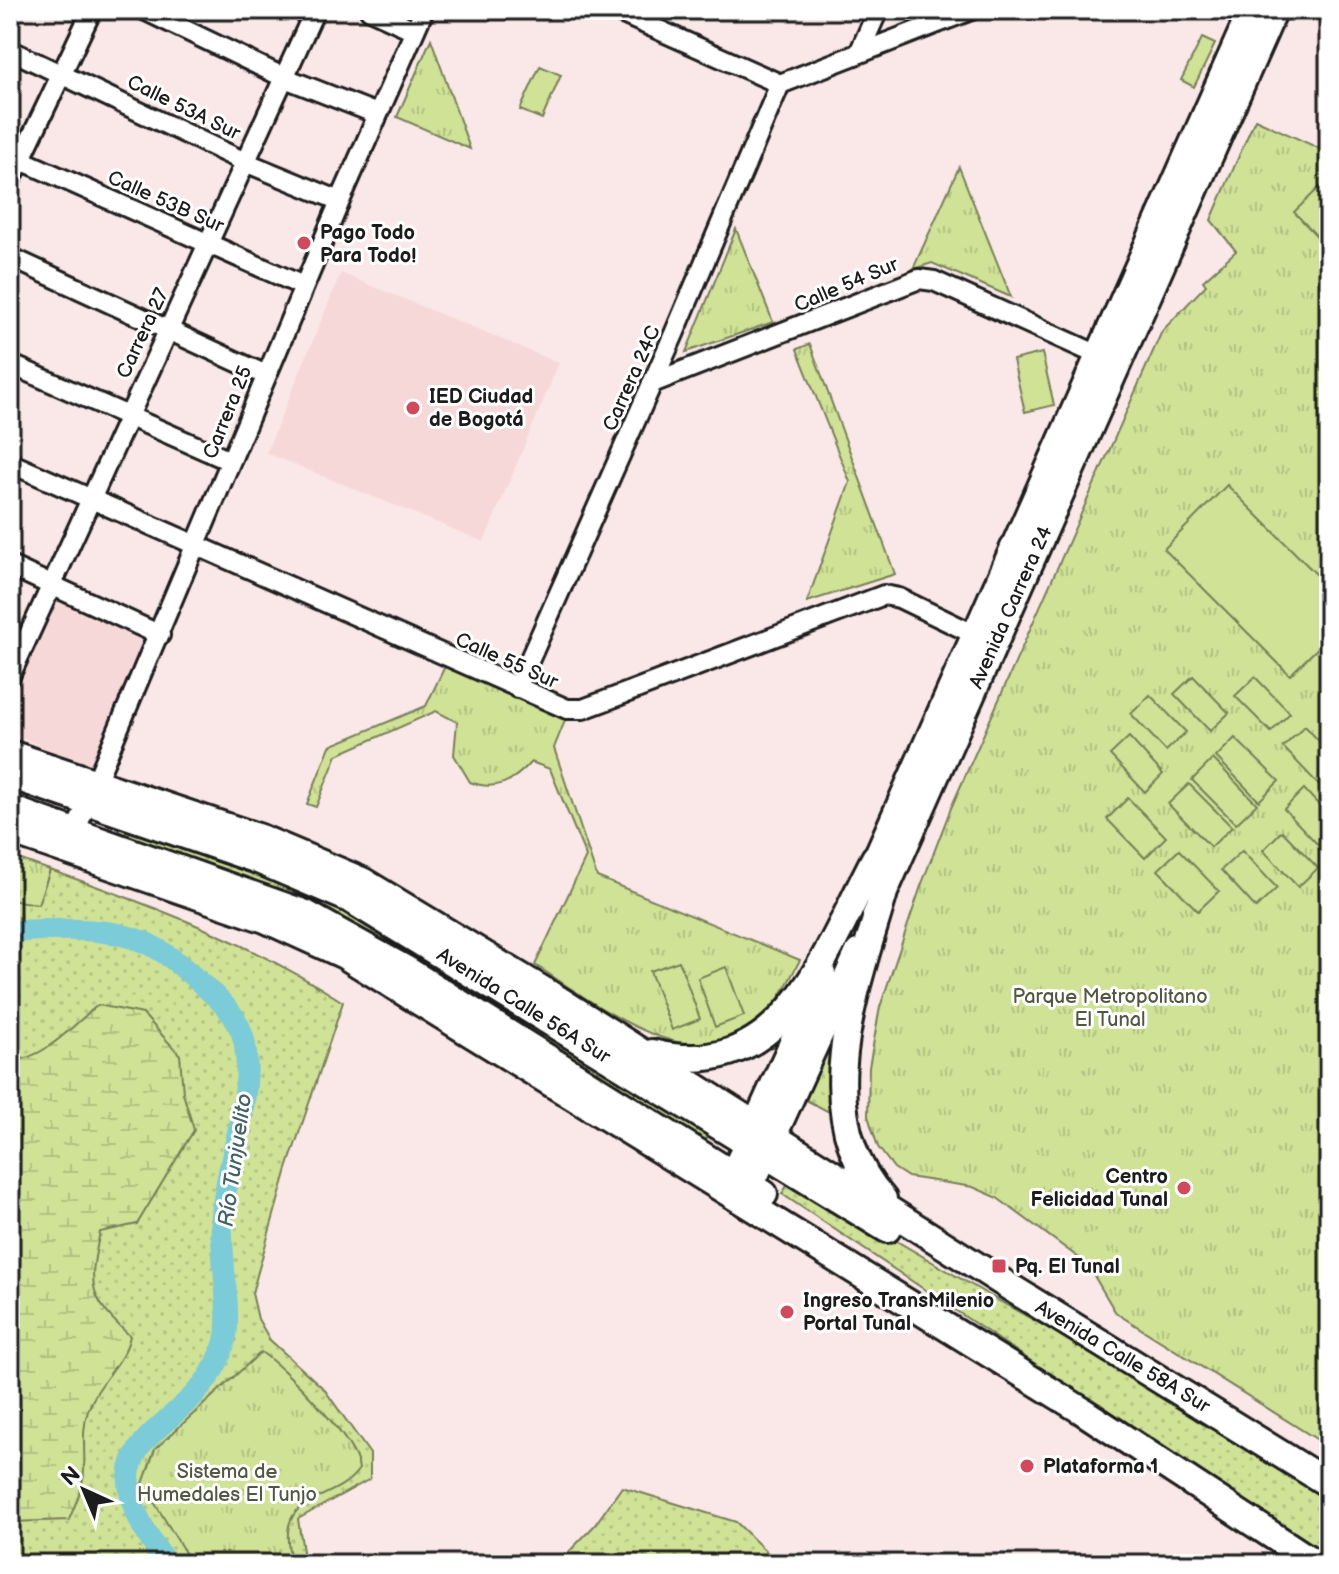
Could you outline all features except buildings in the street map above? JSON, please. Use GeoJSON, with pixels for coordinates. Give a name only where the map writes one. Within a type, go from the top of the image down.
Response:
{"type":"FeatureCollection","features":[{"type":"Feature","properties":{"kind":"highway","name":"Avenida Calle 56A Sur"},"geometry":{"type":"LineString","coordinates":[[10,754],[92,793],[313,882],[424,942],[760,1141]]}},
{"type":"Feature","properties":{"kind":"highway","name":"Avenida Calle 56A Sur"},"geometry":{"type":"LineString","coordinates":[[10,775],[92,793],[273,843],[362,881],[626,1043],[891,1231],[1013,1289]]}},
{"type":"Feature","properties":{"kind":"highway","name":"Avenida Calle 56A Sur"},"geometry":{"type":"LineString","coordinates":[[10,809],[306,914],[370,948],[489,1021],[738,1188]]}},
{"type":"Feature","properties":{"kind":"highway"},"geometry":{"type":"LineString","coordinates":[[10,831],[298,933],[344,955],[738,1188],[1316,1564]]}},
{"type":"Feature","properties":{"kind":"highway"},"geometry":{"type":"LineString","coordinates":[[273,843],[313,882]]}},
{"type":"Feature","properties":{"kind":"highway"},"geometry":{"type":"LineString","coordinates":[[626,1043],[650,1052],[692,1060],[721,1056],[762,1037],[793,1007],[805,989],[875,858]]}},
{"type":"Feature","properties":{"kind":"highway"},"geometry":{"type":"LineString","coordinates":[[883,896],[844,1053],[843,1111],[857,1163],[899,1216]]}},
{"type":"Feature","properties":{"kind":"highway"},"geometry":{"type":"LineString","coordinates":[[433,1009],[489,1021]]}},
{"type":"Feature","properties":{"kind":"highway","name":"Avenida Calle 58A Sur"},"geometry":{"type":"LineString","coordinates":[[760,1141],[899,1216],[1329,1484]]}},
{"type":"Feature","properties":{"kind":"main road","name":"Avenida Carrera 24"},"geometry":{"type":"LineString","coordinates":[[760,1141],[875,858],[984,638],[1275,10]]}},
{"type":"Feature","properties":{"kind":"main road","name":"Avenida Carrera 24"},"geometry":{"type":"LineString","coordinates":[[738,1188],[883,896],[1098,355],[1242,13]]}},
{"type":"Feature","properties":{"kind":"street"},"geometry":{"type":"LineString","coordinates":[[10,182],[15,158],[62,73],[92,10]]}},
{"type":"Feature","properties":{"kind":"street"},"geometry":{"type":"LineString","coordinates":[[144,10],[285,78],[377,114]]}},
{"type":"Feature","properties":{"kind":"street","name":"Carrera 27"},"geometry":{"type":"LineString","coordinates":[[11,672],[315,10]]}},
{"type":"Feature","properties":{"kind":"street"},"geometry":{"type":"LineString","coordinates":[[370,10],[414,30]]}},
{"type":"Feature","properties":{"kind":"street","name":"Carrera 25"},"geometry":{"type":"LineString","coordinates":[[75,832],[160,635],[303,286],[424,10]]}},
{"type":"Feature","properties":{"kind":"street"},"geometry":{"type":"LineString","coordinates":[[614,10],[780,84],[971,10]]}},
{"type":"Feature","properties":{"kind":"street"},"geometry":{"type":"LineString","coordinates":[[859,53],[878,10]]}},
{"type":"Feature","properties":{"kind":"street","name":"Calle 53A Sur"},"geometry":{"type":"LineString","coordinates":[[10,50],[245,162],[340,201]]}},
{"type":"Feature","properties":{"kind":"street","name":"Carrera 24C"},"geometry":{"type":"LineString","coordinates":[[517,688],[780,84]]}},
{"type":"Feature","properties":{"kind":"street","name":"Calle 53B Sur"},"geometry":{"type":"LineString","coordinates":[[15,158],[303,286]]}},
{"type":"Feature","properties":{"kind":"street"},"geometry":{"type":"LineString","coordinates":[[10,257],[266,375]]}},
{"type":"Feature","properties":{"kind":"street","name":"Calle 54 Sur"},"geometry":{"type":"LineString","coordinates":[[652,383],[919,279],[934,281],[1098,355]]}},
{"type":"Feature","properties":{"kind":"street"},"geometry":{"type":"LineString","coordinates":[[10,364],[230,461]]}},
{"type":"Feature","properties":{"kind":"street","name":"Calle 55 Sur"},"geometry":{"type":"LineString","coordinates":[[10,463],[563,708],[583,709],[884,595],[899,598],[984,638]]}},
{"type":"Feature","properties":{"kind":"street"},"geometry":{"type":"LineString","coordinates":[[10,566],[160,635]]}},
{"type":"Feature","properties":{"kind":"shaded area","name":"IED Ciudad de Bogotá"},"geometry":{"type":"Polygon","coordinates":[[[341,273],[559,363],[484,542],[266,453],[341,273]]]}},
{"type":"Feature","properties":{"kind":"shaded area"},"geometry":{"type":"Polygon","coordinates":[[[52,599],[149,644],[95,769],[10,733],[10,696],[52,599]]]}},
{"type":"Feature","properties":{"kind":"green space"},"geometry":{"type":"Polygon","coordinates":[[[1202,38],[1215,44],[1194,87],[1181,80],[1202,38]]]}},
{"type":"Feature","properties":{"kind":"green space"},"geometry":{"type":"Polygon","coordinates":[[[431,39],[470,149],[397,117],[431,39]]]}},
{"type":"Feature","properties":{"kind":"green space"},"geometry":{"type":"Polygon","coordinates":[[[540,66],[561,75],[542,119],[520,110],[540,66]]]}},
{"type":"Feature","properties":{"kind":"green space","name":"Parque Metropolitano El Tunal"},"geometry":{"type":"Polygon","coordinates":[[[1255,119],[1329,153],[1329,1447],[1116,1313],[1087,1264],[996,1197],[973,1187],[908,1177],[894,1168],[878,1147],[868,1116],[869,1067],[880,1007],[951,808],[1162,331],[1206,285],[1203,281],[1236,251],[1211,220],[1255,119]]]}},
{"type":"Feature","properties":{"kind":"green space"},"geometry":{"type":"Polygon","coordinates":[[[959,167],[1011,297],[932,263],[913,269],[959,167]]]}},
{"type":"Feature","properties":{"kind":"green space"},"geometry":{"type":"Polygon","coordinates":[[[1320,187],[1329,196],[1329,249],[1294,212],[1320,187]]]}},
{"type":"Feature","properties":{"kind":"green space"},"geometry":{"type":"Polygon","coordinates":[[[736,229],[773,322],[686,352],[736,229]]]}},
{"type":"Feature","properties":{"kind":"green space"},"geometry":{"type":"Polygon","coordinates":[[[810,344],[895,574],[807,602],[850,482],[797,349],[810,344]]]}},
{"type":"Feature","properties":{"kind":"green space"},"geometry":{"type":"Polygon","coordinates":[[[1042,353],[1054,405],[1025,412],[1013,360],[1042,353]]]}},
{"type":"Feature","properties":{"kind":"green space"},"geometry":{"type":"Polygon","coordinates":[[[1227,485],[1329,587],[1329,637],[1290,675],[1164,549],[1227,485]]]}},
{"type":"Feature","properties":{"kind":"green space"},"geometry":{"type":"Polygon","coordinates":[[[445,666],[566,718],[554,748],[597,877],[800,960],[760,1022],[735,1040],[706,1045],[676,1042],[614,1016],[535,965],[586,857],[550,769],[531,762],[504,783],[488,786],[470,782],[454,755],[457,722],[436,711],[337,755],[316,807],[307,804],[330,746],[426,706],[445,666]]]}},
{"type":"Feature","properties":{"kind":"green space"},"geometry":{"type":"Polygon","coordinates":[[[1193,676],[1229,713],[1210,731],[1174,694],[1193,676]]]}},
{"type":"Feature","properties":{"kind":"green space"},"geometry":{"type":"Polygon","coordinates":[[[1255,677],[1290,713],[1271,732],[1235,696],[1255,677]]]}},
{"type":"Feature","properties":{"kind":"green space"},"geometry":{"type":"Polygon","coordinates":[[[1150,695],[1186,732],[1166,751],[1131,714],[1150,695]]]}},
{"type":"Feature","properties":{"kind":"green space"},"geometry":{"type":"Polygon","coordinates":[[[1305,726],[1329,752],[1329,779],[1321,787],[1283,747],[1305,726]]]}},
{"type":"Feature","properties":{"kind":"green space"},"geometry":{"type":"Polygon","coordinates":[[[1129,737],[1163,774],[1145,792],[1110,755],[1129,737]]]}},
{"type":"Feature","properties":{"kind":"green space"},"geometry":{"type":"Polygon","coordinates":[[[1235,738],[1279,781],[1259,801],[1216,757],[1235,738]]]}},
{"type":"Feature","properties":{"kind":"green space"},"geometry":{"type":"Polygon","coordinates":[[[1213,759],[1257,804],[1236,824],[1192,780],[1213,759]]]}},
{"type":"Feature","properties":{"kind":"green space"},"geometry":{"type":"Polygon","coordinates":[[[1189,784],[1232,827],[1211,847],[1168,804],[1189,784]]]}},
{"type":"Feature","properties":{"kind":"green space"},"geometry":{"type":"Polygon","coordinates":[[[1304,789],[1329,816],[1329,838],[1320,847],[1284,809],[1304,789]]]}},
{"type":"Feature","properties":{"kind":"green space"},"geometry":{"type":"Polygon","coordinates":[[[1128,798],[1166,837],[1145,858],[1107,819],[1128,798]]]}},
{"type":"Feature","properties":{"kind":"green space"},"geometry":{"type":"Polygon","coordinates":[[[122,822],[321,893],[712,1130],[704,1142],[116,840],[122,822]]]}},
{"type":"Feature","properties":{"kind":"green space"},"geometry":{"type":"Polygon","coordinates":[[[1282,831],[1318,868],[1298,887],[1263,850],[1282,831]]]}},
{"type":"Feature","properties":{"kind":"green space"},"geometry":{"type":"Polygon","coordinates":[[[1179,850],[1219,891],[1198,911],[1158,870],[1179,850]]]}},
{"type":"Feature","properties":{"kind":"green space"},"geometry":{"type":"Polygon","coordinates":[[[1242,851],[1277,888],[1256,908],[1221,870],[1242,851]]]}},
{"type":"Feature","properties":{"kind":"green space"},"geometry":{"type":"Polygon","coordinates":[[[10,856],[50,870],[38,904],[10,900],[10,856]]]}},
{"type":"Feature","properties":{"kind":"green space"},"geometry":{"type":"Polygon","coordinates":[[[50,870],[127,897],[237,943],[343,1002],[287,1169],[252,1293],[258,1319],[270,1340],[324,1389],[370,1454],[370,1479],[298,1519],[305,1564],[10,1564],[10,900],[38,904],[50,870]]]}},
{"type":"Feature","properties":{"kind":"green space"},"geometry":{"type":"Polygon","coordinates":[[[679,961],[700,1019],[672,1030],[650,971],[679,961]]]}},
{"type":"Feature","properties":{"kind":"green space"},"geometry":{"type":"Polygon","coordinates":[[[726,967],[744,1016],[715,1027],[698,978],[726,967]]]}},
{"type":"Feature","properties":{"kind":"green space"},"geometry":{"type":"Polygon","coordinates":[[[852,983],[835,1115],[802,1098],[852,983]]]}},
{"type":"Feature","properties":{"kind":"green space"},"geometry":{"type":"Polygon","coordinates":[[[98,1005],[143,1014],[180,1055],[183,1093],[194,1130],[137,1224],[100,1232],[94,1266],[95,1290],[106,1311],[130,1336],[122,1356],[88,1411],[84,1428],[83,1479],[69,1520],[10,1522],[10,1061],[23,1059],[47,1048],[98,1005]]]}},
{"type":"Feature","properties":{"kind":"green space"},"geometry":{"type":"Polygon","coordinates":[[[791,1179],[992,1297],[1197,1410],[1329,1496],[1329,1561],[782,1194],[791,1179]]]}},
{"type":"Feature","properties":{"kind":"green space","name":"Sistema de Humedales El Tunjo"},"geometry":{"type":"Polygon","coordinates":[[[261,1352],[302,1389],[333,1424],[346,1441],[359,1469],[348,1481],[297,1511],[290,1523],[288,1540],[292,1564],[192,1564],[143,1484],[155,1449],[261,1352]]]}},
{"type":"Feature","properties":{"kind":"green space"},"geometry":{"type":"Polygon","coordinates":[[[622,1487],[736,1522],[774,1559],[774,1564],[557,1564],[594,1526],[622,1487]]]}},
{"type":"Feature","properties":{"kind":"waterway","name":"Río Tunjuelito"},"geometry":{"type":"LineString","coordinates":[[10,931],[102,932],[138,940],[181,966],[221,1002],[242,1032],[246,1052],[245,1093],[222,1214],[227,1314],[225,1341],[211,1373],[191,1398],[148,1438],[133,1458],[129,1484],[139,1519],[167,1564]]}},
{"type":"Feature","properties":{"kind":"place","name":"Pago Todo Para Todo!"},"geometry":{"type":"Point","coordinates":[304,243]}},
{"type":"Feature","properties":{"kind":"place","name":"IED Ciudad de Bogotá"},"geometry":{"type":"Point","coordinates":[413,408]}},
{"type":"Feature","properties":{"kind":"place","name":"Centro Felicidad Tunal"},"geometry":{"type":"Point","coordinates":[1184,1188]}},
{"type":"Feature","properties":{"kind":"place","name":"Pq. El Tunal"},"geometry":{"type":"Point","coordinates":[999,1266]}},
{"type":"Feature","properties":{"kind":"place","name":"Ingreso TransMilenio Portal Tunal"},"geometry":{"type":"Point","coordinates":[787,1312]}},
{"type":"Feature","properties":{"kind":"place","name":"Plataforma 1"},"geometry":{"type":"Point","coordinates":[1027,1466]}}]}
